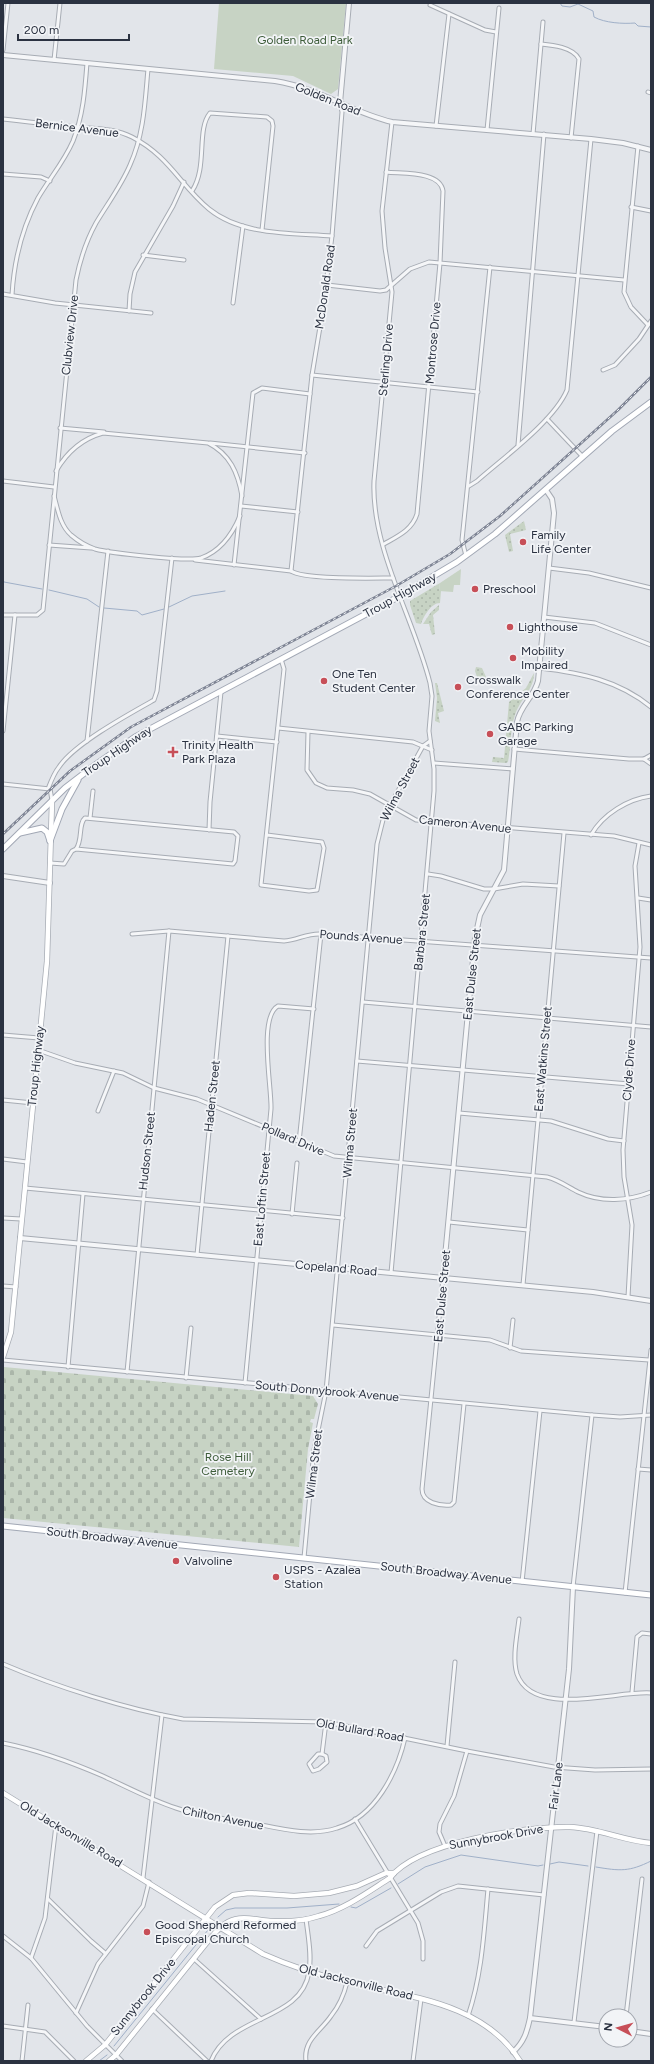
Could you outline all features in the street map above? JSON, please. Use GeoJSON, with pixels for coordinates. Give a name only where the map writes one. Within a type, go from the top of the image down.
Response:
{"type":"FeatureCollection","features":[{"type":"Feature","properties":{"kind":"main road","name":"Troup Highway"},"geometry":{"type":"LineString","coordinates":[[3,1359],[11,1332],[39,1038],[48,961],[52,802],[80,776],[135,737],[400,596],[466,556],[495,534],[612,431],[651,402]]}},
{"type":"Feature","properties":{"kind":"main road"},"geometry":{"type":"LineString","coordinates":[[50,841],[62,809],[80,776]]}},
{"type":"Feature","properties":{"kind":"main road"},"geometry":{"type":"LineString","coordinates":[[3,849],[52,802]]}},
{"type":"Feature","properties":{"kind":"main road"},"geometry":{"type":"LineString","coordinates":[[19,834],[42,828],[47,832],[50,841]]}},
{"type":"Feature","properties":{"kind":"main road","name":"South Broadway Avenue"},"geometry":{"type":"LineString","coordinates":[[3,1526],[651,1595]]}},
{"type":"Feature","properties":{"kind":"main road","name":"Old Jacksonville Road"},"geometry":{"type":"LineString","coordinates":[[3,1793],[143,1878],[263,1954],[309,1972],[421,1999],[456,2010],[491,2030],[520,2061]]}},
{"type":"Feature","properties":{"kind":"main road","name":"Sunnybrook Drive"},"geometry":{"type":"LineString","coordinates":[[86,2061],[105,2045],[215,1907],[233,1895],[250,1893],[294,1896],[329,1893],[357,1886],[386,1873],[394,1872],[418,1858],[445,1846],[515,1832],[570,1827],[597,1831],[640,1842],[651,1843]]}},
{"type":"Feature","properties":{"kind":"main road","name":"Sunnybrook Drive"},"geometry":{"type":"LineString","coordinates":[[109,2061],[116,2055],[152,2009],[220,1928],[230,1921],[241,1918],[274,1921],[306,1919],[335,1911],[390,1878],[394,1872]]}},
{"type":"Feature","properties":{"kind":"street"},"geometry":{"type":"LineString","coordinates":[[3,50],[8,3]]}},
{"type":"Feature","properties":{"kind":"street"},"geometry":{"type":"LineString","coordinates":[[54,60],[60,3]]}},
{"type":"Feature","properties":{"kind":"street","name":"McDonald Road"},"geometry":{"type":"LineString","coordinates":[[291,571],[305,453],[312,375],[327,285],[342,112],[340,104],[349,3]]}},
{"type":"Feature","properties":{"kind":"street"},"geometry":{"type":"LineString","coordinates":[[430,5],[485,30],[496,32]]}},
{"type":"Feature","properties":{"kind":"street"},"geometry":{"type":"LineString","coordinates":[[487,130],[499,8]]}},
{"type":"Feature","properties":{"kind":"street"},"geometry":{"type":"LineString","coordinates":[[436,126],[449,14]]}},
{"type":"Feature","properties":{"kind":"street"},"geometry":{"type":"LineString","coordinates":[[533,134],[543,22]]}},
{"type":"Feature","properties":{"kind":"street"},"geometry":{"type":"LineString","coordinates":[[541,44],[554,45],[575,54],[579,59],[571,138]]}},
{"type":"Feature","properties":{"kind":"street","name":"Golden Road"},"geometry":{"type":"LineString","coordinates":[[3,55],[292,84],[306,88],[363,113],[392,122],[544,134],[638,146],[651,150]]}},
{"type":"Feature","properties":{"kind":"street"},"geometry":{"type":"LineString","coordinates":[[12,294],[14,267],[20,241],[38,199],[68,151],[78,127],[84,100],[87,64]]}},
{"type":"Feature","properties":{"kind":"street","name":"Clubview Drive"},"geometry":{"type":"LineString","coordinates":[[15,615],[41,614],[44,602],[55,474],[76,280],[86,243],[96,223],[124,178],[139,141],[144,118],[148,69]]}},
{"type":"Feature","properties":{"kind":"street"},"geometry":{"type":"LineString","coordinates":[[192,191],[199,177],[205,122],[210,113],[267,117],[272,121],[273,126],[262,230]]}},
{"type":"Feature","properties":{"kind":"street","name":"Bernice Avenue"},"geometry":{"type":"LineString","coordinates":[[3,119],[112,130],[139,141],[167,162],[192,191],[217,215],[243,226],[262,230],[332,236]]}},
{"type":"Feature","properties":{"kind":"street","name":"Sterling Drive"},"geometry":{"type":"LineString","coordinates":[[392,122],[382,211],[383,228],[392,285],[373,492],[374,508],[393,578],[400,596]]}},
{"type":"Feature","properties":{"kind":"street"},"geometry":{"type":"LineString","coordinates":[[518,445],[544,134]]}},
{"type":"Feature","properties":{"kind":"street"},"geometry":{"type":"LineString","coordinates":[[469,486],[478,481],[547,419],[562,400],[567,390],[590,139]]}},
{"type":"Feature","properties":{"kind":"street"},"geometry":{"type":"LineString","coordinates":[[638,146],[624,280],[626,298],[630,307],[648,325]]}},
{"type":"Feature","properties":{"kind":"street","name":"Montrose Drive"},"geometry":{"type":"LineString","coordinates":[[384,544],[399,536],[411,526],[417,514],[440,262],[443,191],[441,183],[430,176],[386,172]]}},
{"type":"Feature","properties":{"kind":"street"},"geometry":{"type":"LineString","coordinates":[[3,174],[41,177],[50,181]]}},
{"type":"Feature","properties":{"kind":"street"},"geometry":{"type":"LineString","coordinates":[[128,311],[132,281],[143,255],[173,206],[184,182]]}},
{"type":"Feature","properties":{"kind":"street"},"geometry":{"type":"LineString","coordinates":[[631,207],[651,211]]}},
{"type":"Feature","properties":{"kind":"street"},"geometry":{"type":"LineString","coordinates":[[233,303],[243,226]]}},
{"type":"Feature","properties":{"kind":"street"},"geometry":{"type":"LineString","coordinates":[[143,255],[184,260]]}},
{"type":"Feature","properties":{"kind":"street"},"geometry":{"type":"LineString","coordinates":[[327,285],[376,292],[386,290],[400,276],[418,264],[440,262],[578,274],[624,280]]}},
{"type":"Feature","properties":{"kind":"street"},"geometry":{"type":"LineString","coordinates":[[466,556],[462,540],[469,486],[490,267]]}},
{"type":"Feature","properties":{"kind":"street"},"geometry":{"type":"LineString","coordinates":[[3,294],[12,294],[73,306],[151,313]]}},
{"type":"Feature","properties":{"kind":"street"},"geometry":{"type":"LineString","coordinates":[[603,370],[616,365],[651,321]]}},
{"type":"Feature","properties":{"kind":"street"},"geometry":{"type":"LineString","coordinates":[[312,375],[478,392]]}},
{"type":"Feature","properties":{"kind":"street"},"geometry":{"type":"LineString","coordinates":[[234,565],[252,397],[256,390],[262,388],[310,394]]}},
{"type":"Feature","properties":{"kind":"street"},"geometry":{"type":"LineString","coordinates":[[547,419],[583,457]]}},
{"type":"Feature","properties":{"kind":"street"},"geometry":{"type":"LineString","coordinates":[[60,428],[305,453]]}},
{"type":"Feature","properties":{"kind":"street"},"geometry":{"type":"LineString","coordinates":[[55,474],[64,459],[79,444],[98,435],[112,433]]}},
{"type":"Feature","properties":{"kind":"street"},"geometry":{"type":"LineString","coordinates":[[208,443],[222,452],[233,466],[242,496]]}},
{"type":"Feature","properties":{"kind":"street"},"geometry":{"type":"LineString","coordinates":[[3,481],[54,487]]}},
{"type":"Feature","properties":{"kind":"street","name":"East Dulse Street"},"geometry":{"type":"LineString","coordinates":[[464,1404],[454,1502],[451,1505],[446,1506],[430,1502],[422,1492],[444,1278],[474,945],[480,915],[504,870],[514,749],[518,719],[523,705],[537,686],[540,668],[554,508],[550,496],[546,490]]}},
{"type":"Feature","properties":{"kind":"street"},"geometry":{"type":"LineString","coordinates":[[54,492],[60,518],[67,531],[82,543],[96,549]]}},
{"type":"Feature","properties":{"kind":"street"},"geometry":{"type":"LineString","coordinates":[[241,506],[298,512]]}},
{"type":"Feature","properties":{"kind":"street"},"geometry":{"type":"LineString","coordinates":[[191,560],[203,557],[220,547],[233,531],[240,516]]}},
{"type":"Feature","properties":{"kind":"street"},"geometry":{"type":"LineString","coordinates":[[49,545],[291,571],[295,574],[315,576],[393,578]]}},
{"type":"Feature","properties":{"kind":"street"},"geometry":{"type":"LineString","coordinates":[[87,741],[108,551]]}},
{"type":"Feature","properties":{"kind":"street"},"geometry":{"type":"LineString","coordinates":[[48,789],[59,766],[87,741],[130,713],[154,700],[157,691],[172,558]]}},
{"type":"Feature","properties":{"kind":"street"},"geometry":{"type":"LineString","coordinates":[[549,568],[589,573],[651,588]]}},
{"type":"Feature","properties":{"kind":"street","name":"Barbara Street"},"geometry":{"type":"LineString","coordinates":[[391,1273],[420,941],[428,874],[435,780],[430,741],[431,688],[400,596]]}},
{"type":"Feature","properties":{"kind":"street"},"geometry":{"type":"LineString","coordinates":[[3,615],[15,615],[3,731]]}},
{"type":"Feature","properties":{"kind":"street"},"geometry":{"type":"LineString","coordinates":[[544,617],[595,623],[651,645]]}},
{"type":"Feature","properties":{"kind":"street"},"geometry":{"type":"LineString","coordinates":[[267,835],[318,840],[323,844],[318,890],[309,891],[261,885],[284,669],[281,659]]}},
{"type":"Feature","properties":{"kind":"street"},"geometry":{"type":"LineString","coordinates":[[540,668],[581,673],[604,679],[634,693],[651,707]]}},
{"type":"Feature","properties":{"kind":"street"},"geometry":{"type":"LineString","coordinates":[[209,830],[211,809],[210,802],[221,692]]}},
{"type":"Feature","properties":{"kind":"street"},"geometry":{"type":"LineString","coordinates":[[278,728],[413,742],[432,750]]}},
{"type":"Feature","properties":{"kind":"street","name":"Cameron Avenue"},"geometry":{"type":"LineString","coordinates":[[308,732],[307,770],[316,783],[326,788],[366,793],[413,819],[432,822],[614,836],[651,845]]}},
{"type":"Feature","properties":{"kind":"street"},"geometry":{"type":"LineString","coordinates":[[217,736],[277,742]]}},
{"type":"Feature","properties":{"kind":"street","name":"Wilma Street"},"geometry":{"type":"LineString","coordinates":[[304,1558],[314,1456],[326,1391],[339,1268],[377,844],[380,827],[390,805],[423,746],[430,741]]}},
{"type":"Feature","properties":{"kind":"street"},"geometry":{"type":"LineString","coordinates":[[514,749],[644,759],[651,764]]}},
{"type":"Feature","properties":{"kind":"street"},"geometry":{"type":"LineString","coordinates":[[644,759],[651,755]]}},
{"type":"Feature","properties":{"kind":"street"},"geometry":{"type":"LineString","coordinates":[[434,763],[513,769]]}},
{"type":"Feature","properties":{"kind":"street"},"geometry":{"type":"LineString","coordinates":[[3,784],[48,789],[51,791],[52,802]]}},
{"type":"Feature","properties":{"kind":"street"},"geometry":{"type":"LineString","coordinates":[[90,818],[93,791]]}},
{"type":"Feature","properties":{"kind":"street"},"geometry":{"type":"LineString","coordinates":[[591,835],[611,813],[624,804],[651,796]]}},
{"type":"Feature","properties":{"kind":"street"},"geometry":{"type":"LineString","coordinates":[[50,863],[64,864],[72,851],[76,849],[80,841],[83,819],[90,818],[237,834],[235,861],[233,864],[76,849]]}},
{"type":"Feature","properties":{"kind":"street","name":"East Watkins Street"},"geometry":{"type":"LineString","coordinates":[[523,1285],[564,833]]}},
{"type":"Feature","properties":{"kind":"street","name":"Clyde Drive"},"geometry":{"type":"LineString","coordinates":[[628,1297],[633,1237],[623,1163],[640,934],[635,866],[636,851],[639,843]]}},
{"type":"Feature","properties":{"kind":"street"},"geometry":{"type":"LineString","coordinates":[[428,874],[442,876],[473,887],[494,890],[523,884],[559,886]]}},
{"type":"Feature","properties":{"kind":"street"},"geometry":{"type":"LineString","coordinates":[[3,876],[50,883]]}},
{"type":"Feature","properties":{"kind":"street"},"geometry":{"type":"LineString","coordinates":[[638,898],[651,900]]}},
{"type":"Feature","properties":{"kind":"street","name":"Pounds Avenue"},"geometry":{"type":"LineString","coordinates":[[132,934],[169,931],[284,942],[308,934],[321,934],[651,958]]}},
{"type":"Feature","properties":{"kind":"street","name":"Hudson Street"},"geometry":{"type":"LineString","coordinates":[[127,1372],[142,1200],[169,931]]}},
{"type":"Feature","properties":{"kind":"street"},"geometry":{"type":"LineString","coordinates":[[299,1142],[321,934]]}},
{"type":"Feature","properties":{"kind":"street","name":"Haden Street"},"geometry":{"type":"LineString","coordinates":[[197,1255],[228,936]]}},
{"type":"Feature","properties":{"kind":"street"},"geometry":{"type":"LineString","coordinates":[[363,1002],[651,1027]]}},
{"type":"Feature","properties":{"kind":"street","name":"East Loftin Street"},"geometry":{"type":"LineString","coordinates":[[245,1383],[262,1211],[271,1098],[266,1046],[272,1010],[282,1005],[314,1008]]}},
{"type":"Feature","properties":{"kind":"street"},"geometry":{"type":"LineString","coordinates":[[3,1035],[39,1038]]}},
{"type":"Feature","properties":{"kind":"street","name":"Pollard Drive"},"geometry":{"type":"LineString","coordinates":[[38,1050],[76,1063],[123,1073],[154,1088],[188,1096],[211,1104],[325,1153],[349,1158],[533,1175],[560,1181],[587,1196],[608,1200],[628,1199],[651,1192]]}},
{"type":"Feature","properties":{"kind":"street"},"geometry":{"type":"LineString","coordinates":[[357,1061],[629,1084]]}},
{"type":"Feature","properties":{"kind":"street"},"geometry":{"type":"LineString","coordinates":[[98,1111],[114,1071]]}},
{"type":"Feature","properties":{"kind":"street"},"geometry":{"type":"LineString","coordinates":[[3,1100],[33,1103]]}},
{"type":"Feature","properties":{"kind":"street"},"geometry":{"type":"LineString","coordinates":[[459,1113],[537,1120],[562,1124],[600,1137],[624,1141]]}},
{"type":"Feature","properties":{"kind":"street"},"geometry":{"type":"LineString","coordinates":[[3,1159],[27,1162]]}},
{"type":"Feature","properties":{"kind":"street"},"geometry":{"type":"LineString","coordinates":[[292,1214],[297,1163]]}},
{"type":"Feature","properties":{"kind":"street"},"geometry":{"type":"LineString","coordinates":[[25,1188],[202,1206],[343,1218]]}},
{"type":"Feature","properties":{"kind":"street"},"geometry":{"type":"LineString","coordinates":[[68,1367],[83,1194]]}},
{"type":"Feature","properties":{"kind":"street"},"geometry":{"type":"LineString","coordinates":[[3,1218],[21,1219]]}},
{"type":"Feature","properties":{"kind":"street"},"geometry":{"type":"LineString","coordinates":[[449,1222],[528,1230]]}},
{"type":"Feature","properties":{"kind":"street","name":"Copeland Road"},"geometry":{"type":"LineString","coordinates":[[20,1238],[523,1285],[651,1301]]}},
{"type":"Feature","properties":{"kind":"street"},"geometry":{"type":"LineString","coordinates":[[3,1286],[16,1287]]}},
{"type":"Feature","properties":{"kind":"street"},"geometry":{"type":"LineString","coordinates":[[510,1348],[514,1320]]}},
{"type":"Feature","properties":{"kind":"street"},"geometry":{"type":"LineString","coordinates":[[333,1325],[490,1340],[521,1351],[649,1360]]}},
{"type":"Feature","properties":{"kind":"street"},"geometry":{"type":"LineString","coordinates":[[186,1378],[190,1328]]}},
{"type":"Feature","properties":{"kind":"street"},"geometry":{"type":"LineString","coordinates":[[625,1593],[651,1350]]}},
{"type":"Feature","properties":{"kind":"street","name":"South Donnybrook Avenue"},"geometry":{"type":"LineString","coordinates":[[3,1359],[68,1367],[540,1411],[620,1417],[651,1415]]}},
{"type":"Feature","properties":{"kind":"street"},"geometry":{"type":"LineString","coordinates":[[522,1582],[540,1411]]}},
{"type":"Feature","properties":{"kind":"street"},"geometry":{"type":"LineString","coordinates":[[573,1587],[592,1415]]}},
{"type":"Feature","properties":{"kind":"street"},"geometry":{"type":"LineString","coordinates":[[638,1469],[651,1470]]}},
{"type":"Feature","properties":{"kind":"street","name":"Fair Lane"},"geometry":{"type":"LineString","coordinates":[[513,2052],[522,2044],[527,2032],[530,2018],[570,1662],[573,1587]]}},
{"type":"Feature","properties":{"kind":"street"},"geometry":{"type":"LineString","coordinates":[[519,1619],[516,1667],[520,1680],[529,1689],[540,1695],[566,1699],[605,1698],[632,1692],[651,1693]]}},
{"type":"Feature","properties":{"kind":"street"},"geometry":{"type":"LineString","coordinates":[[632,1692],[637,1637],[642,1633],[651,1634]]}},
{"type":"Feature","properties":{"kind":"street"},"geometry":{"type":"LineString","coordinates":[[447,1746],[455,1662]]}},
{"type":"Feature","properties":{"kind":"street","name":"Old Bullard Road"},"geometry":{"type":"LineString","coordinates":[[3,1664],[54,1684],[162,1715],[202,1721],[326,1722],[467,1751],[559,1767],[595,1770],[651,1770]]}},
{"type":"Feature","properties":{"kind":"street"},"geometry":{"type":"LineString","coordinates":[[143,1878],[162,1715]]}},
{"type":"Feature","properties":{"kind":"street"},"geometry":{"type":"LineString","coordinates":[[322,1754],[326,1722]]}},
{"type":"Feature","properties":{"kind":"street","name":"Chilton Avenue"},"geometry":{"type":"LineString","coordinates":[[3,1743],[35,1749],[152,1799],[196,1813],[296,1831],[321,1832],[346,1825],[367,1809],[385,1788],[396,1765],[405,1738]]}},
{"type":"Feature","properties":{"kind":"street"},"geometry":{"type":"LineString","coordinates":[[445,1846],[439,1832],[440,1824],[456,1792],[467,1751]]}},
{"type":"Feature","properties":{"kind":"street"},"geometry":{"type":"LineString","coordinates":[[318,1754],[322,1754],[327,1759],[326,1764],[316,1771],[311,1770],[310,1762],[318,1754]]}},
{"type":"Feature","properties":{"kind":"street"},"geometry":{"type":"LineString","coordinates":[[355,1819],[386,1873],[418,1924],[421,1932],[423,1959]]}},
{"type":"Feature","properties":{"kind":"street"},"geometry":{"type":"LineString","coordinates":[[31,1958],[42,1930],[48,1899],[56,1825]]}},
{"type":"Feature","properties":{"kind":"street"},"geometry":{"type":"LineString","coordinates":[[574,2022],[597,1831]]}},
{"type":"Feature","properties":{"kind":"street"},"geometry":{"type":"LineString","coordinates":[[627,2008],[642,1879]]}},
{"type":"Feature","properties":{"kind":"street"},"geometry":{"type":"LineString","coordinates":[[76,2012],[98,1964],[105,1953],[143,1906],[149,1882]]}},
{"type":"Feature","properties":{"kind":"street"},"geometry":{"type":"LineString","coordinates":[[366,1946],[377,1931],[441,1892],[451,1888],[458,1886],[544,1895]]}},
{"type":"Feature","properties":{"kind":"street"},"geometry":{"type":"LineString","coordinates":[[468,2016],[476,1992],[480,1971],[488,1889]]}},
{"type":"Feature","properties":{"kind":"street"},"geometry":{"type":"LineString","coordinates":[[48,1899],[105,1953]]}},
{"type":"Feature","properties":{"kind":"street"},"geometry":{"type":"LineString","coordinates":[[211,2061],[216,2049],[226,2039],[237,2031],[294,2001],[303,1989],[309,1972],[306,1919]]}},
{"type":"Feature","properties":{"kind":"street"},"geometry":{"type":"LineString","coordinates":[[3,1936],[31,1958],[105,2045],[122,2061]]}},
{"type":"Feature","properties":{"kind":"street"},"geometry":{"type":"LineString","coordinates":[[194,1959],[261,2019]]}},
{"type":"Feature","properties":{"kind":"street"},"geometry":{"type":"LineString","coordinates":[[306,2061],[307,2047],[314,2034],[325,2024],[340,2003],[347,1982]]}},
{"type":"Feature","properties":{"kind":"street"},"geometry":{"type":"LineString","coordinates":[[414,2061],[421,1999]]}},
{"type":"Feature","properties":{"kind":"street"},"geometry":{"type":"LineString","coordinates":[[22,2061],[28,2005]]}},
{"type":"Feature","properties":{"kind":"street"},"geometry":{"type":"LineString","coordinates":[[152,2009],[207,2061]]}},
{"type":"Feature","properties":{"kind":"street"},"geometry":{"type":"LineString","coordinates":[[530,2018],[574,2022],[598,2026]]}},
{"type":"Feature","properties":{"kind":"street"},"geometry":{"type":"LineString","coordinates":[[3,2026],[44,2032],[74,2061]]}},
{"type":"Feature","properties":{"kind":"street"},"geometry":{"type":"LineString","coordinates":[[638,2032],[651,2034]]}},
{"type":"Feature","properties":{"kind":"green space","name":"Golden Road Park"},"geometry":{"type":"Polygon","coordinates":[[[219,3],[346,3],[338,89],[331,94],[293,76],[214,69],[219,3]]]}},
{"type":"Feature","properties":{"kind":"green space"},"geometry":{"type":"Polygon","coordinates":[[[524,521],[526,530],[510,534],[513,551],[509,552],[505,535],[524,521]]]}},
{"type":"Feature","properties":{"kind":"green space"},"geometry":{"type":"Polygon","coordinates":[[[461,569],[460,585],[454,585],[453,592],[439,591],[440,583],[461,569]]]}},
{"type":"Feature","properties":{"kind":"green space"},"geometry":{"type":"Polygon","coordinates":[[[440,583],[440,603],[431,608],[421,624],[416,623],[410,601],[440,583]]]}},
{"type":"Feature","properties":{"kind":"green space"},"geometry":{"type":"Polygon","coordinates":[[[439,605],[439,610],[433,615],[435,634],[432,635],[429,624],[423,624],[431,612],[439,605]]]}},
{"type":"Feature","properties":{"kind":"green space"},"geometry":{"type":"Polygon","coordinates":[[[476,667],[482,668],[486,677],[522,681],[518,685],[511,686],[511,683],[478,680],[475,671],[476,667]]]}},
{"type":"Feature","properties":{"kind":"green space"},"geometry":{"type":"Polygon","coordinates":[[[534,673],[532,684],[517,709],[513,720],[508,762],[492,762],[493,757],[504,758],[509,702],[526,688],[534,673]]]}},
{"type":"Feature","properties":{"kind":"green space"},"geometry":{"type":"Polygon","coordinates":[[[435,683],[437,683],[444,711],[438,713],[440,723],[435,721],[437,698],[435,683]]]}},
{"type":"Feature","properties":{"kind":"green space","name":"Rose Hill Cemetery"},"geometry":{"type":"Polygon","coordinates":[[[4,1367],[313,1396],[318,1404],[314,1419],[311,1419],[310,1422],[313,1423],[308,1449],[299,1547],[3,1518],[4,1367]]]}},
{"type":"Feature","properties":{"kind":"waterway"},"geometry":{"type":"LineString","coordinates":[[560,3],[562,6],[570,7],[578,4],[593,11],[594,17],[603,21],[635,23],[638,26],[651,27]]}},
{"type":"Feature","properties":{"kind":"waterway"},"geometry":{"type":"LineString","coordinates":[[3,580],[4,582],[42,589]]}},
{"type":"Feature","properties":{"kind":"waterway"},"geometry":{"type":"LineString","coordinates":[[49,590],[87,599],[99,607]]}},
{"type":"Feature","properties":{"kind":"waterway"},"geometry":{"type":"LineString","coordinates":[[169,607],[192,596],[225,591]]}},
{"type":"Feature","properties":{"kind":"waterway"},"geometry":{"type":"LineString","coordinates":[[104,608],[137,611],[142,615],[164,609]]}},
{"type":"Feature","properties":{"kind":"waterway"},"geometry":{"type":"LineString","coordinates":[[398,1884],[425,1867],[461,1855],[538,1866],[543,1865]]}},
{"type":"Feature","properties":{"kind":"waterway"},"geometry":{"type":"LineString","coordinates":[[596,1867],[624,1870],[651,1861]]}},
{"type":"Feature","properties":{"kind":"waterway"},"geometry":{"type":"LineString","coordinates":[[550,1864],[559,1862],[588,1866]]}},
{"type":"Feature","properties":{"kind":"waterway"},"geometry":{"type":"LineString","coordinates":[[351,1907],[356,1908],[391,1888]]}},
{"type":"Feature","properties":{"kind":"waterway"},"geometry":{"type":"LineString","coordinates":[[218,1917],[226,1910],[235,1908],[287,1908],[339,1904]]}},
{"type":"Feature","properties":{"kind":"waterway"},"geometry":{"type":"LineString","coordinates":[[114,2046],[208,1930]]}},
{"type":"Feature","properties":{"kind":"waterway"},"geometry":{"type":"LineString","coordinates":[[99,2061],[107,2055]]}},
{"type":"Feature","properties":{"kind":"railway"},"geometry":{"type":"LineString","coordinates":[[3,834],[70,771],[131,727],[396,586],[450,554],[500,516],[618,410],[651,377]]}},
{"type":"Feature","properties":{"kind":"place","name":"Family Life Center"},"geometry":{"type":"Point","coordinates":[523,542]}},
{"type":"Feature","properties":{"kind":"place","name":"Preschool"},"geometry":{"type":"Point","coordinates":[475,589]}},
{"type":"Feature","properties":{"kind":"place","name":"Lighthouse"},"geometry":{"type":"Point","coordinates":[510,627]}},
{"type":"Feature","properties":{"kind":"place","name":"Mobility Impaired"},"geometry":{"type":"Point","coordinates":[513,658]}},
{"type":"Feature","properties":{"kind":"place","name":"One Ten Student Center"},"geometry":{"type":"Point","coordinates":[324,681]}},
{"type":"Feature","properties":{"kind":"place","name":"Crosswalk Conference Center"},"geometry":{"type":"Point","coordinates":[458,687]}},
{"type":"Feature","properties":{"kind":"place","name":"GABC Parking Garage"},"geometry":{"type":"Point","coordinates":[490,734]}},
{"type":"Feature","properties":{"kind":"place","name":"Trinity Health Park Plaza"},"geometry":{"type":"Point","coordinates":[173,752]}},
{"type":"Feature","properties":{"kind":"place","name":"Valvoline"},"geometry":{"type":"Point","coordinates":[176,1561]}},
{"type":"Feature","properties":{"kind":"place","name":"USPS - Azalea Station"},"geometry":{"type":"Point","coordinates":[276,1577]}},
{"type":"Feature","properties":{"kind":"place","name":"Good Shepherd Reformed Episcopal Church"},"geometry":{"type":"Point","coordinates":[147,1932]}}]}
